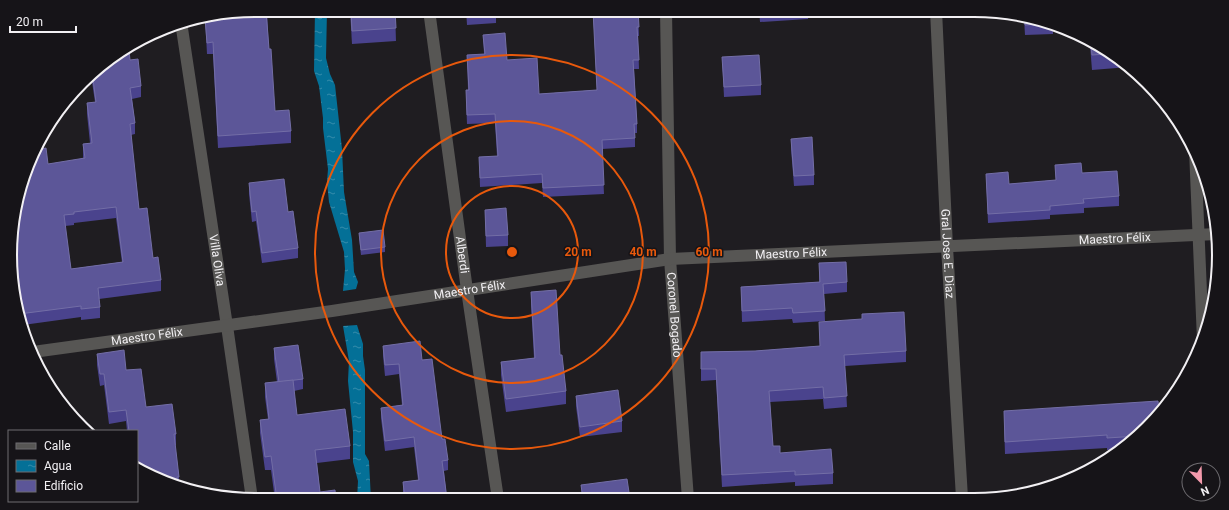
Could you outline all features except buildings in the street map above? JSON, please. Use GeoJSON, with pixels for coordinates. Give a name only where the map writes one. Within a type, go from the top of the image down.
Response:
{"type":"FeatureCollection","features":[{"type":"Feature","properties":{"kind":"street","name":"Alberdi"},"geometry":{"type":"LineString","coordinates":[[430,17],[467,290],[497,493]]}},
{"type":"Feature","properties":{"kind":"street","name":"Coronel Bogado"},"geometry":{"type":"LineString","coordinates":[[666,17],[670,259],[688,493]]}},
{"type":"Feature","properties":{"kind":"street","name":"Gral Jose E. Diaz"},"geometry":{"type":"LineString","coordinates":[[936,17],[947,247],[962,493]]}},
{"type":"Feature","properties":{"kind":"street","name":"Villa Oliva"},"geometry":{"type":"LineString","coordinates":[[182,29],[251,493]]}},
{"type":"Feature","properties":{"kind":"street"},"geometry":{"type":"LineString","coordinates":[[1196,169],[1202,322]]}},
{"type":"Feature","properties":{"kind":"street","name":"Maestro Félix"},"geometry":{"type":"LineString","coordinates":[[38,351],[332,311],[670,259],[1211,234]]}},
{"type":"Feature","properties":{"kind":"water"},"geometry":{"type":"Polygon","coordinates":[[[315,17],[327,17],[326,58],[330,74],[335,85],[342,149],[344,192],[352,240],[354,272],[358,282],[356,289],[343,291],[345,269],[344,252],[329,202],[327,182],[328,169],[323,118],[319,86],[314,71],[315,17]]]}},
{"type":"Feature","properties":{"kind":"water"},"geometry":{"type":"Polygon","coordinates":[[[357,325],[363,344],[365,370],[365,454],[369,461],[371,493],[357,493],[358,481],[353,462],[353,432],[348,381],[349,361],[343,326],[357,325]]]}}]}
